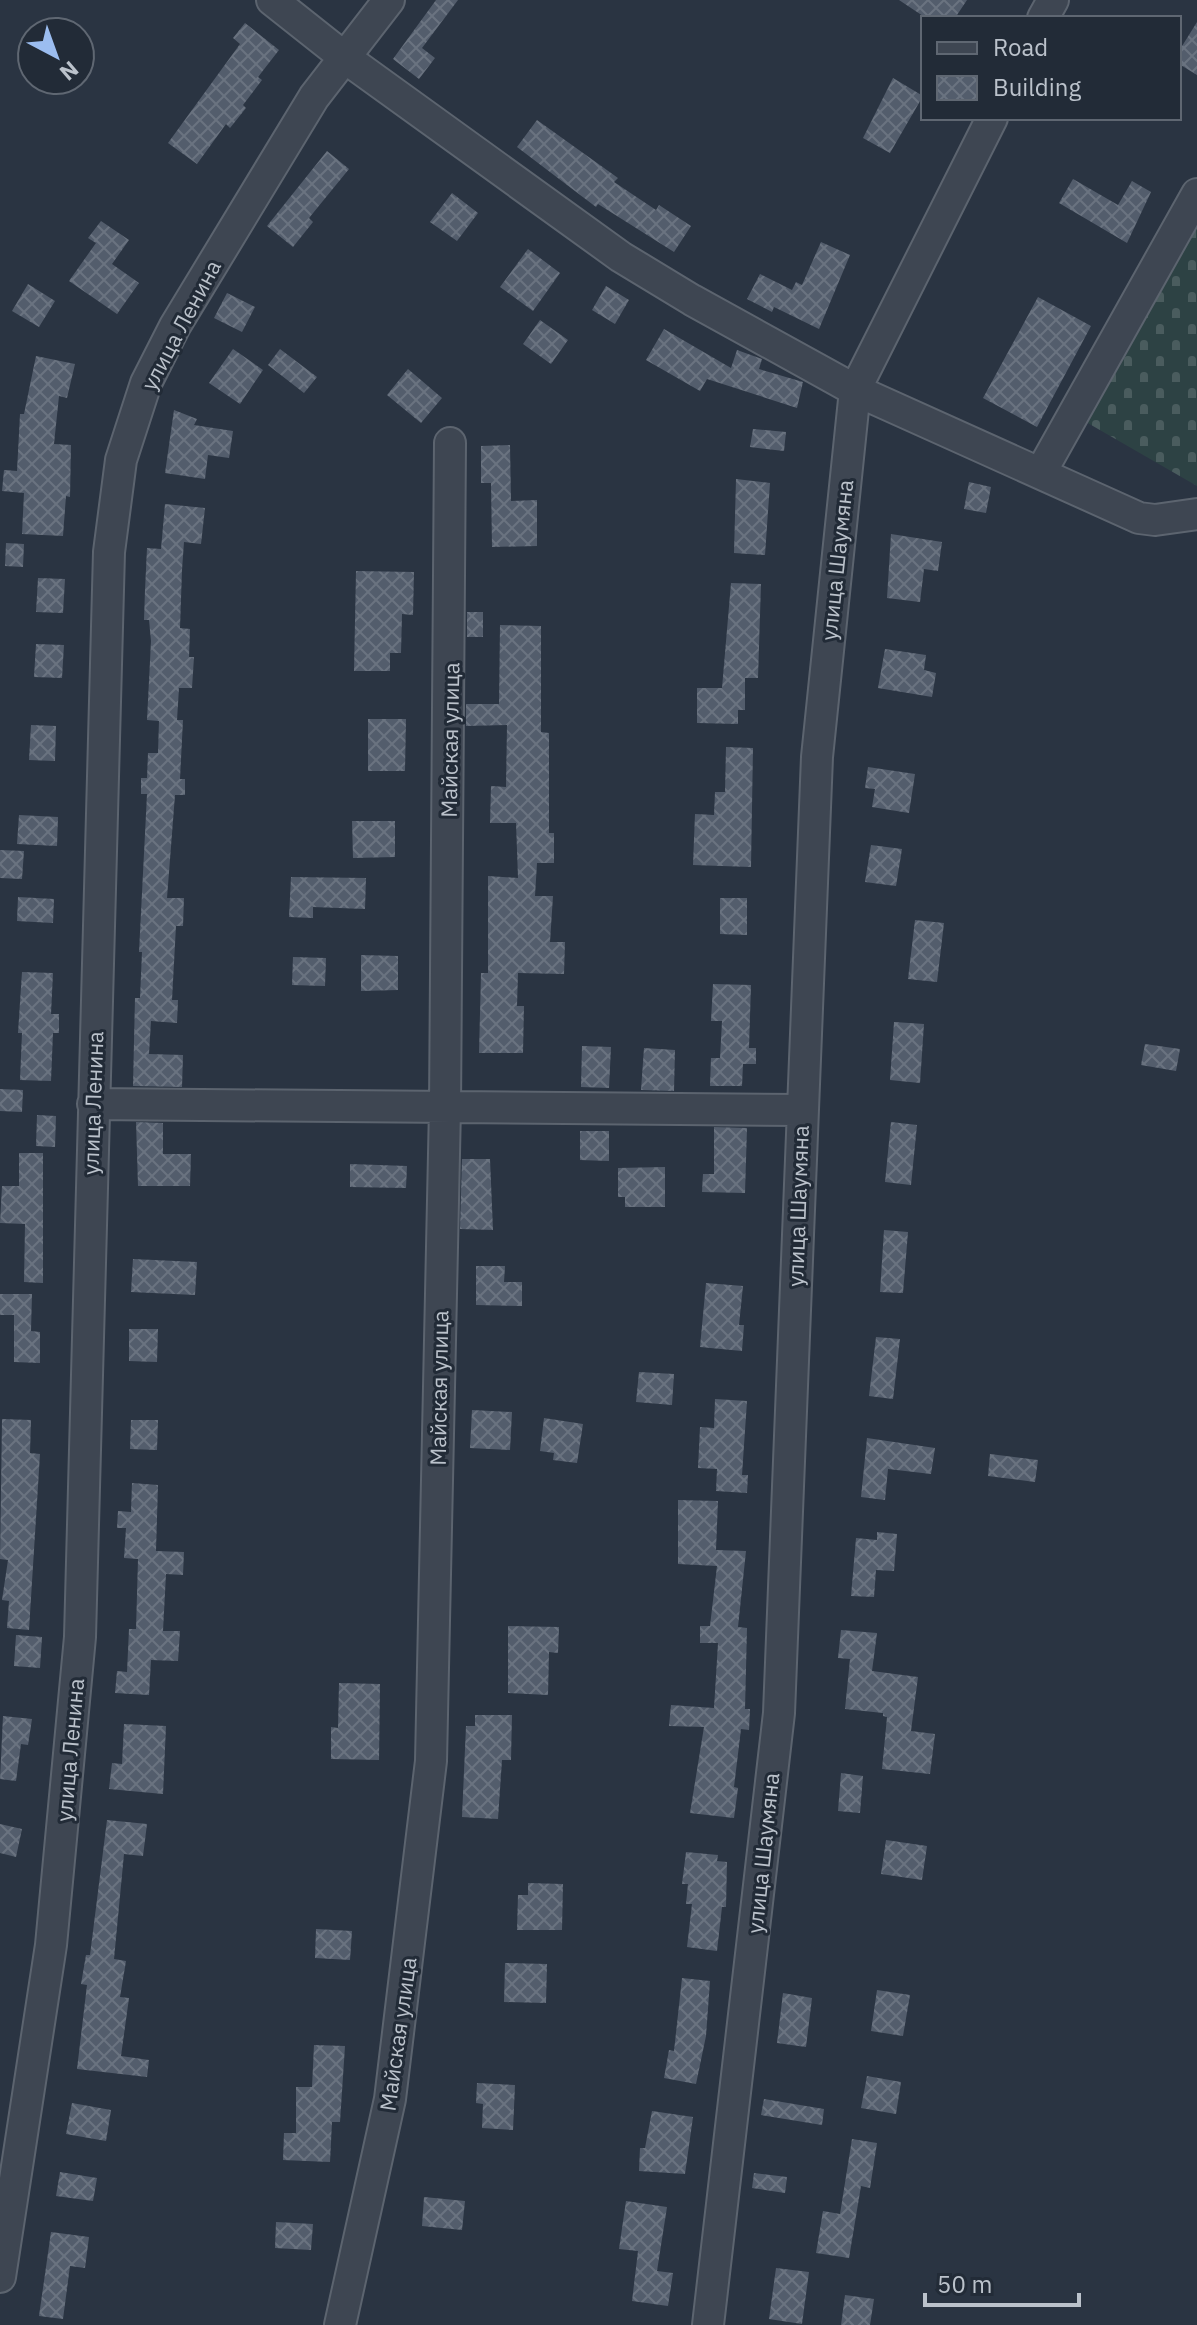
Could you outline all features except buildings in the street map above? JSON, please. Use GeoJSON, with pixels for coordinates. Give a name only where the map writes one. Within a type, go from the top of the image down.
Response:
{"type":"FeatureCollection","features":[{"type":"Feature","properties":{"kind":"street"},"geometry":{"type":"LineString","coordinates":[[272,0],[344,57],[621,257],[855,390],[1139,518],[1155,520],[1197,514]]}},
{"type":"Feature","properties":{"kind":"street","name":"улица Ленина"},"geometry":{"type":"LineString","coordinates":[[0,2277],[51,1945],[80,1637],[109,552],[121,460],[146,383],[175,326],[314,97],[389,0]]}},
{"type":"Feature","properties":{"kind":"street","name":"улица Шаумяна"},"geometry":{"type":"LineString","coordinates":[[708,2325],[779,1713],[817,757],[855,390],[991,120]]}},
{"type":"Feature","properties":{"kind":"street"},"geometry":{"type":"LineString","coordinates":[[1041,472],[1187,236],[1197,194]]}},
{"type":"Feature","properties":{"kind":"street","name":"Майская улица"},"geometry":{"type":"LineString","coordinates":[[340,2325],[390,2099],[431,1761],[445,1107],[450,443]]}},
{"type":"Feature","properties":{"kind":"street"},"geometry":{"type":"LineString","coordinates":[[93,1104],[801,1110]]}},
{"type":"Feature","properties":{"kind":"green space"},"geometry":{"type":"Polygon","coordinates":[[[1197,217],[1197,486],[1079,418],[1197,217]]]}}]}
